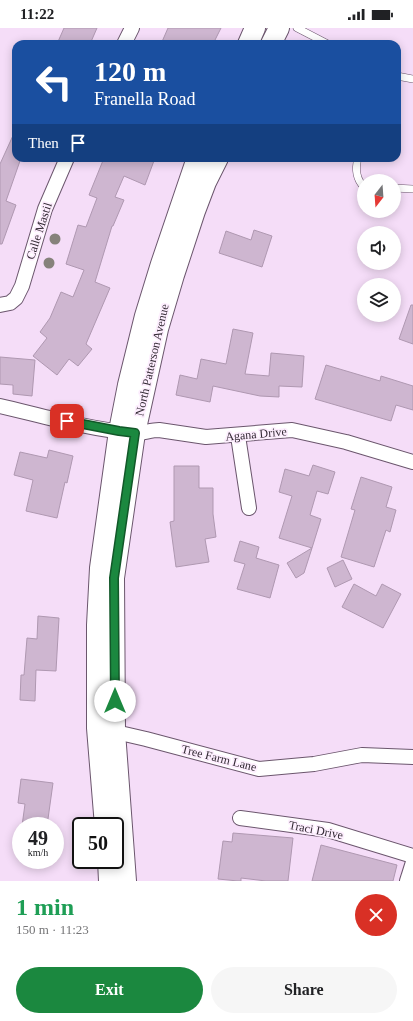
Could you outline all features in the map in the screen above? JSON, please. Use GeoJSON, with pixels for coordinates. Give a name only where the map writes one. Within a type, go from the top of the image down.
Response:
{"type":"FeatureCollection","features":[{"type":"Feature","properties":{"kind":"main road"},"geometry":{"type":"LineString","coordinates":[[250,40],[256,28]]}},
{"type":"Feature","properties":{"kind":"main road"},"geometry":{"type":"LineString","coordinates":[[273,40],[279,28]]}},
{"type":"Feature","properties":{"kind":"main road","name":"North Patterson Avenue"},"geometry":{"type":"LineString","coordinates":[[105,817],[106,730],[114,578],[127,432],[128,385],[147,308],[163,256],[197,162]]}},
{"type":"Feature","properties":{"kind":"main road","name":"North Patterson Avenue"},"geometry":{"type":"LineString","coordinates":[[127,432],[174,275],[195,211],[206,182],[216,162]]}},
{"type":"Feature","properties":{"kind":"main road","name":"North Patterson Avenue"},"geometry":{"type":"LineString","coordinates":[[106,730],[126,881]]}},
{"type":"Feature","properties":{"kind":"main road"},"geometry":{"type":"LineString","coordinates":[[108,869],[109,881]]}},
{"type":"Feature","properties":{"kind":"street"},"geometry":{"type":"LineString","coordinates":[[126,40],[132,28]]}},
{"type":"Feature","properties":{"kind":"street","name":"Calle Mastil"},"geometry":{"type":"LineString","coordinates":[[5,304],[16,298],[22,286],[45,209],[65,162]]}},
{"type":"Feature","properties":{"kind":"street","name":"Agana Drive"},"geometry":{"type":"LineString","coordinates":[[0,406],[80,424],[127,432],[152,430],[206,438],[292,430],[346,442],[413,462]]}},
{"type":"Feature","properties":{"kind":"street"},"geometry":{"type":"LineString","coordinates":[[238,436],[249,508]]}},
{"type":"Feature","properties":{"kind":"street","name":"Tree Farm Lane"},"geometry":{"type":"LineString","coordinates":[[106,730],[259,769],[314,764],[362,755],[413,756]]}},
{"type":"Feature","properties":{"kind":"street","name":"Traci Drive"},"geometry":{"type":"LineString","coordinates":[[240,818],[328,830],[413,856]]}},
{"type":"Feature","properties":{"kind":"street"},"geometry":{"type":"LineString","coordinates":[[407,881],[413,862]]}},
{"type":"Feature","properties":{"kind":"lane"},"geometry":{"type":"LineString","coordinates":[[297,28],[320,40]]}},
{"type":"Feature","properties":{"kind":"lane"},"geometry":{"type":"LineString","coordinates":[[401,77],[413,79]]}},
{"type":"Feature","properties":{"kind":"lane"},"geometry":{"type":"LineString","coordinates":[[357,162],[357,175]]}},
{"type":"Feature","properties":{"kind":"lane"},"geometry":{"type":"LineString","coordinates":[[401,188],[413,188]]}},
{"type":"Feature","properties":{"kind":"building"},"geometry":{"type":"Polygon","coordinates":[[[64,28],[97,28],[92,40],[59,40],[64,28]]]}},
{"type":"Feature","properties":{"kind":"building"},"geometry":{"type":"Polygon","coordinates":[[[168,28],[221,28],[215,40],[163,40],[168,28]]]}},
{"type":"Feature","properties":{"kind":"building"},"geometry":{"type":"Polygon","coordinates":[[[12,138],[12,162],[20,162],[6,201],[16,205],[2,244],[0,244],[0,164],[12,138]]]}},
{"type":"Feature","properties":{"kind":"building"},"geometry":{"type":"Polygon","coordinates":[[[102,162],[154,162],[145,185],[124,176],[115,197],[124,200],[112,226],[95,282],[110,288],[86,344],[92,349],[78,366],[69,359],[57,375],[33,356],[47,338],[40,332],[50,318],[61,292],[73,297],[84,270],[66,264],[78,225],[86,227],[97,198],[89,195],[102,162]]]}},
{"type":"Feature","properties":{"kind":"building"},"geometry":{"type":"Polygon","coordinates":[[[254,230],[272,236],[262,267],[219,253],[226,231],[251,240],[254,230]]]}},
{"type":"Feature","properties":{"kind":"building"},"geometry":{"type":"Polygon","coordinates":[[[411,305],[413,305],[413,344],[399,339],[411,305]]]}},
{"type":"Feature","properties":{"kind":"building"},"geometry":{"type":"Polygon","coordinates":[[[233,329],[253,333],[245,374],[269,376],[271,353],[304,356],[302,387],[279,386],[279,397],[260,396],[213,386],[210,402],[176,395],[180,375],[197,379],[201,359],[226,364],[233,329]]]}},
{"type":"Feature","properties":{"kind":"building"},"geometry":{"type":"Polygon","coordinates":[[[0,357],[35,360],[32,396],[13,394],[13,385],[0,384],[0,357]]]}},
{"type":"Feature","properties":{"kind":"building"},"geometry":{"type":"Polygon","coordinates":[[[326,365],[380,381],[381,376],[413,386],[413,410],[396,405],[391,421],[315,399],[326,365]]]}},
{"type":"Feature","properties":{"kind":"building"},"geometry":{"type":"Polygon","coordinates":[[[49,450],[73,456],[67,483],[65,482],[57,518],[26,511],[33,480],[14,475],[20,452],[47,458],[49,450]]]}},
{"type":"Feature","properties":{"kind":"building"},"geometry":{"type":"Polygon","coordinates":[[[313,465],[335,472],[328,494],[317,491],[310,515],[321,519],[312,548],[279,538],[292,496],[279,492],[285,469],[309,476],[313,465]]]}},
{"type":"Feature","properties":{"kind":"building"},"geometry":{"type":"Polygon","coordinates":[[[174,466],[199,466],[199,488],[213,488],[213,514],[216,537],[205,539],[209,562],[176,567],[170,522],[174,521],[174,466]]]}},
{"type":"Feature","properties":{"kind":"building"},"geometry":{"type":"Polygon","coordinates":[[[361,477],[392,487],[386,507],[396,510],[390,532],[386,530],[374,567],[341,557],[355,510],[351,509],[361,477]]]}},
{"type":"Feature","properties":{"kind":"building"},"geometry":{"type":"Polygon","coordinates":[[[240,541],[259,547],[256,558],[279,565],[270,598],[237,589],[245,564],[234,561],[240,541]]]}},
{"type":"Feature","properties":{"kind":"building"},"geometry":{"type":"Polygon","coordinates":[[[312,548],[304,573],[296,578],[287,563],[312,548]]]}},
{"type":"Feature","properties":{"kind":"building"},"geometry":{"type":"Polygon","coordinates":[[[343,560],[352,579],[335,587],[327,568],[343,560]]]}},
{"type":"Feature","properties":{"kind":"building"},"geometry":{"type":"Polygon","coordinates":[[[354,584],[376,596],[382,584],[401,594],[383,628],[342,607],[354,584]]]}},
{"type":"Feature","properties":{"kind":"building"},"geometry":{"type":"Polygon","coordinates":[[[38,616],[59,618],[56,671],[36,670],[35,701],[20,700],[21,675],[24,675],[27,638],[37,639],[38,616]]]}},
{"type":"Feature","properties":{"kind":"building"},"geometry":{"type":"Polygon","coordinates":[[[21,779],[53,783],[48,817],[23,817],[25,804],[18,803],[21,779]]]}},
{"type":"Feature","properties":{"kind":"building"},"geometry":{"type":"Polygon","coordinates":[[[233,833],[293,838],[288,881],[266,881],[241,878],[241,881],[218,879],[223,841],[232,842],[233,833]]]}},
{"type":"Feature","properties":{"kind":"building"},"geometry":{"type":"Polygon","coordinates":[[[321,845],[397,865],[393,881],[312,881],[321,845]]]}},
{"type":"Feature","properties":{"kind":"route"},"geometry":{"type":"LineString","coordinates":[[67,421],[135,433],[114,578],[115,701]]}}]}
